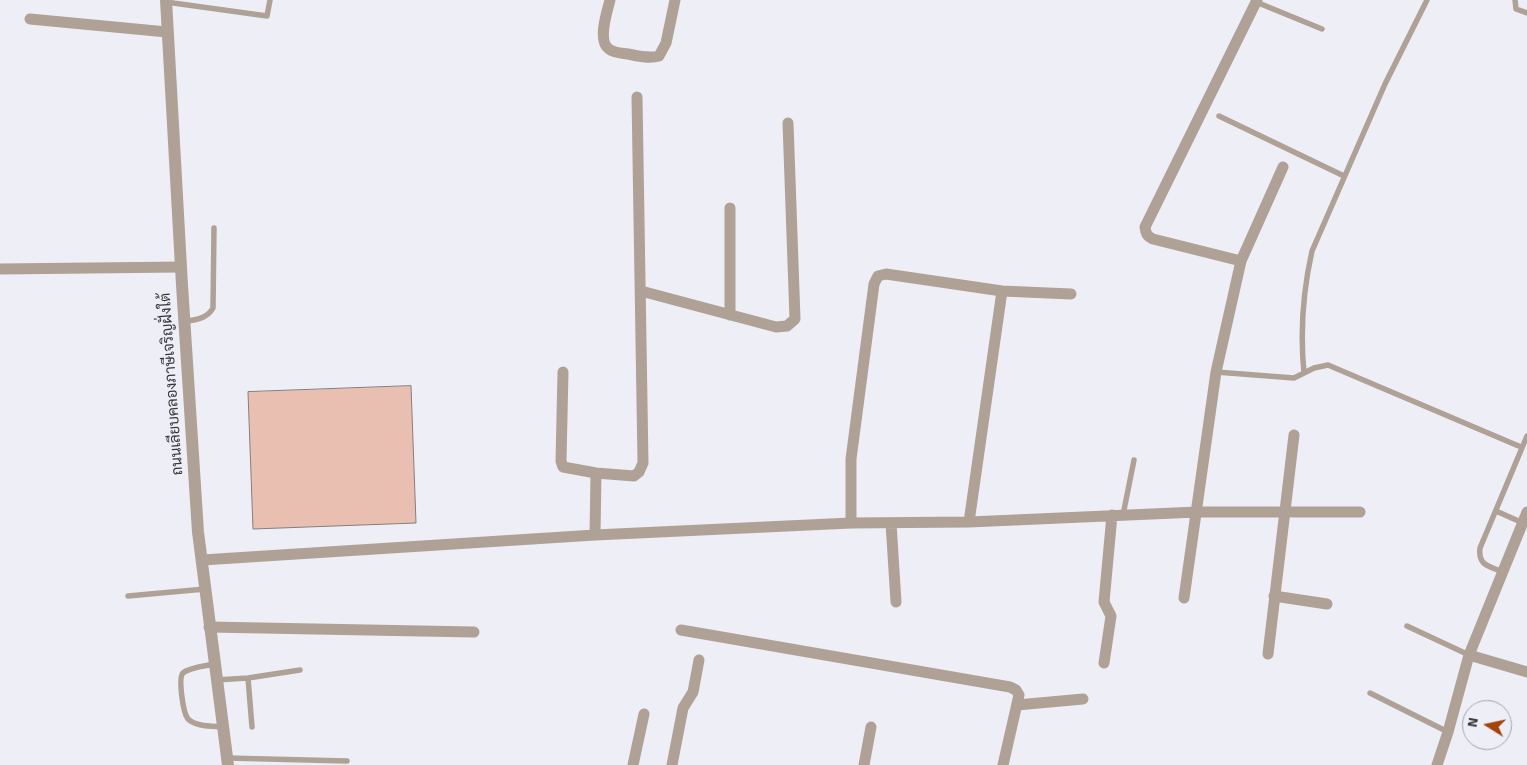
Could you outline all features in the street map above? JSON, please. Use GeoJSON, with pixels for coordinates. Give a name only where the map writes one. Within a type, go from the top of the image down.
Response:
{"type":"FeatureCollection","features":[{"type":"Feature","properties":{"kind":"street"},"geometry":{"type":"LineString","coordinates":[[610,0],[604,28],[604,45],[614,52],[653,58],[659,56],[666,43],[675,0]]}},
{"type":"Feature","properties":{"kind":"street","name":"ถนนเลียบคลองภาษีเจริญฝั่งใต้"},"geometry":{"type":"LineString","coordinates":[[166,1],[198,532],[228,762]]}},
{"type":"Feature","properties":{"kind":"street"},"geometry":{"type":"LineString","coordinates":[[1240,261],[1153,239],[1148,237],[1145,227],[1257,1]]}},
{"type":"Feature","properties":{"kind":"street"},"geometry":{"type":"LineString","coordinates":[[30,19],[167,32]]}},
{"type":"Feature","properties":{"kind":"street"},"geometry":{"type":"LineString","coordinates":[[563,372],[561,461],[563,467],[596,473],[634,476],[639,472],[643,463],[637,97]]}},
{"type":"Feature","properties":{"kind":"street"},"geometry":{"type":"LineString","coordinates":[[641,290],[776,327],[787,326],[795,319],[788,123]]}},
{"type":"Feature","properties":{"kind":"street"},"geometry":{"type":"LineString","coordinates":[[1184,598],[1216,372],[1240,261],[1284,166]]}},
{"type":"Feature","properties":{"kind":"street"},"geometry":{"type":"LineString","coordinates":[[730,208],[730,314]]}},
{"type":"Feature","properties":{"kind":"street"},"geometry":{"type":"LineString","coordinates":[[0,269],[181,268]]}},
{"type":"Feature","properties":{"kind":"street"},"geometry":{"type":"LineString","coordinates":[[851,523],[851,459],[874,284],[878,276],[886,274],[1002,291],[1071,294]]}},
{"type":"Feature","properties":{"kind":"street"},"geometry":{"type":"LineString","coordinates":[[969,522],[1002,291]]}},
{"type":"Feature","properties":{"kind":"street"},"geometry":{"type":"LineString","coordinates":[[1268,654],[1294,435]]}},
{"type":"Feature","properties":{"kind":"street"},"geometry":{"type":"LineString","coordinates":[[595,534],[596,473]]}},
{"type":"Feature","properties":{"kind":"street"},"geometry":{"type":"LineString","coordinates":[[202,560],[595,534],[851,523],[969,522],[1197,512],[1360,512]]}},
{"type":"Feature","properties":{"kind":"street"},"geometry":{"type":"LineString","coordinates":[[1104,663],[1110,616],[1104,602],[1118,515]]}},
{"type":"Feature","properties":{"kind":"street"},"geometry":{"type":"LineString","coordinates":[[1438,765],[1469,655],[1525,518]]}},
{"type":"Feature","properties":{"kind":"street"},"geometry":{"type":"LineString","coordinates":[[891,523],[896,602]]}},
{"type":"Feature","properties":{"kind":"street"},"geometry":{"type":"LineString","coordinates":[[1274,596],[1327,604]]}},
{"type":"Feature","properties":{"kind":"street"},"geometry":{"type":"LineString","coordinates":[[209,627],[474,632]]}},
{"type":"Feature","properties":{"kind":"street"},"geometry":{"type":"LineString","coordinates":[[681,630],[1010,687],[1016,690],[1018,695],[1003,765]]}},
{"type":"Feature","properties":{"kind":"street"},"geometry":{"type":"LineString","coordinates":[[1469,655],[1527,672]]}},
{"type":"Feature","properties":{"kind":"street"},"geometry":{"type":"LineString","coordinates":[[672,765],[683,708],[694,692],[699,660]]}},
{"type":"Feature","properties":{"kind":"street"},"geometry":{"type":"LineString","coordinates":[[1017,705],[1082,699]]}},
{"type":"Feature","properties":{"kind":"street"},"geometry":{"type":"LineString","coordinates":[[633,765],[644,714]]}},
{"type":"Feature","properties":{"kind":"street"},"geometry":{"type":"LineString","coordinates":[[864,765],[871,727]]}},
{"type":"Feature","properties":{"kind":"lane"},"geometry":{"type":"LineString","coordinates":[[166,1],[267,16],[270,0]]}},
{"type":"Feature","properties":{"kind":"lane"},"geometry":{"type":"LineString","coordinates":[[1304,373],[1302,325],[1306,278],[1312,251],[1385,84],[1427,0]]}},
{"type":"Feature","properties":{"kind":"lane"},"geometry":{"type":"LineString","coordinates":[[1515,0],[1516,9],[1527,12]]}},
{"type":"Feature","properties":{"kind":"lane"},"geometry":{"type":"LineString","coordinates":[[1257,1],[1322,29]]}},
{"type":"Feature","properties":{"kind":"lane"},"geometry":{"type":"LineString","coordinates":[[1219,116],[1344,176]]}},
{"type":"Feature","properties":{"kind":"lane"},"geometry":{"type":"LineString","coordinates":[[184,322],[205,317],[213,308],[214,228]]}},
{"type":"Feature","properties":{"kind":"lane"},"geometry":{"type":"LineString","coordinates":[[1216,372],[1294,378],[1314,368],[1328,366],[1522,447]]}},
{"type":"Feature","properties":{"kind":"lane"},"geometry":{"type":"LineString","coordinates":[[1503,572],[1482,562],[1479,557],[1480,548],[1527,436]]}},
{"type":"Feature","properties":{"kind":"lane"},"geometry":{"type":"LineString","coordinates":[[1118,515],[1134,460]]}},
{"type":"Feature","properties":{"kind":"lane"},"geometry":{"type":"LineString","coordinates":[[1496,511],[1525,518]]}},
{"type":"Feature","properties":{"kind":"lane"},"geometry":{"type":"LineString","coordinates":[[128,596],[205,589]]}},
{"type":"Feature","properties":{"kind":"lane"},"geometry":{"type":"LineString","coordinates":[[1407,626],[1469,655]]}},
{"type":"Feature","properties":{"kind":"lane"},"geometry":{"type":"LineString","coordinates":[[214,664],[182,673],[180,679],[184,710],[188,719],[195,723],[223,726]]}},
{"type":"Feature","properties":{"kind":"lane"},"geometry":{"type":"LineString","coordinates":[[216,680],[248,678],[300,670]]}},
{"type":"Feature","properties":{"kind":"lane"},"geometry":{"type":"LineString","coordinates":[[248,678],[252,727]]}},
{"type":"Feature","properties":{"kind":"lane"},"geometry":{"type":"LineString","coordinates":[[1370,693],[1448,732]]}},
{"type":"Feature","properties":{"kind":"lane"},"geometry":{"type":"LineString","coordinates":[[228,762],[347,761]]}},
{"type":"Feature","properties":{"kind":"building"},"geometry":{"type":"Polygon","coordinates":[[[411,386],[416,523],[253,529],[248,392],[411,386]]]}}]}
